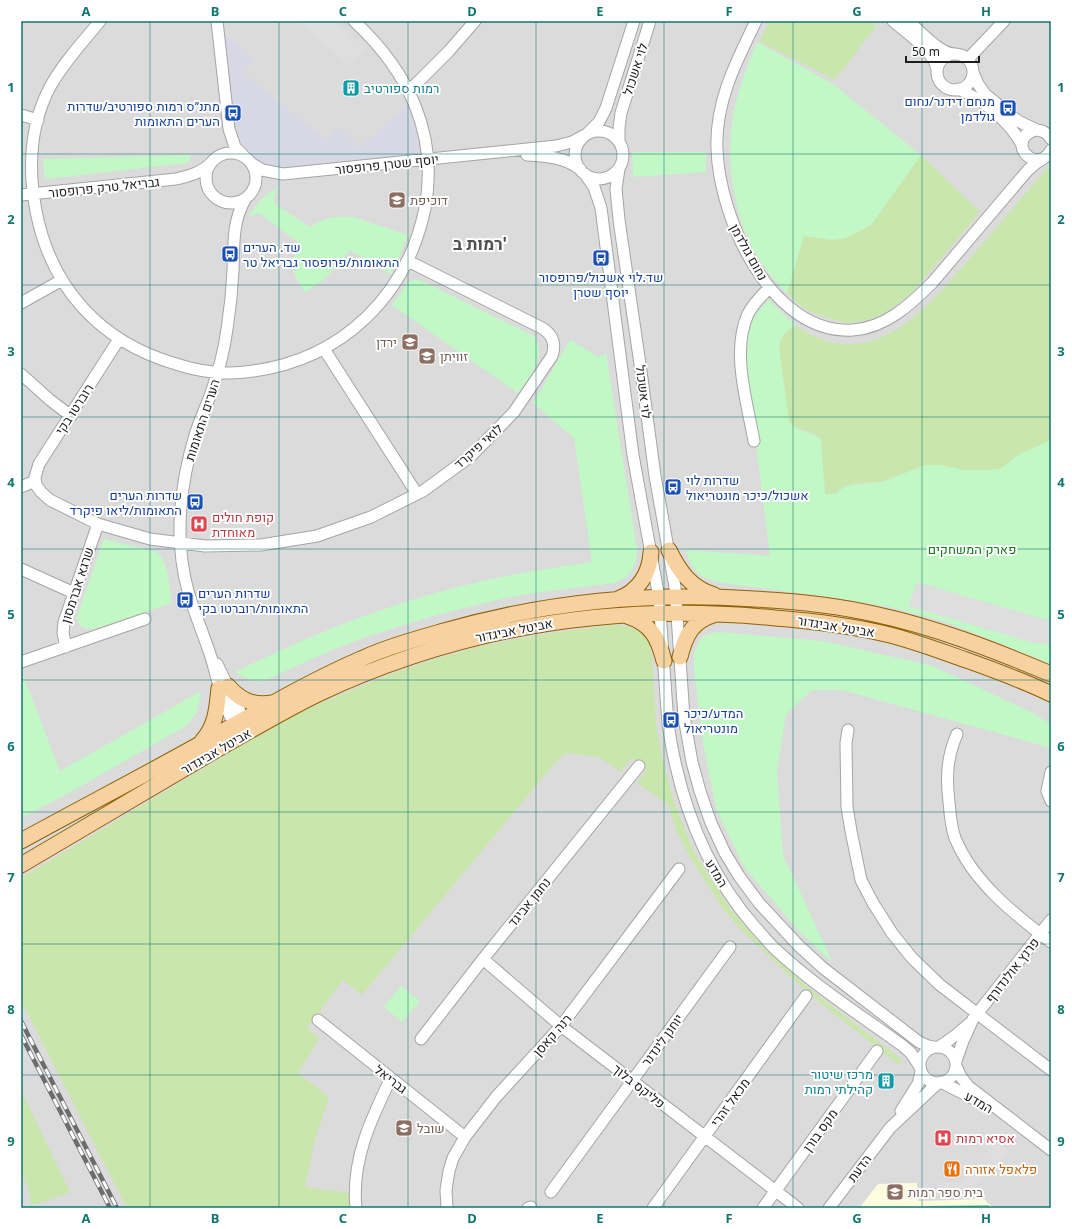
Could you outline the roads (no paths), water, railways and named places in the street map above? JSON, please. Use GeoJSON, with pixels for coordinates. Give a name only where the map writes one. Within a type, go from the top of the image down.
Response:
{"type":"FeatureCollection","features":[{"type":"Feature","properties":{"kind":"main road"},"geometry":{"type":"LineString","coordinates":[[669,550],[680,570],[693,584],[712,594],[725,597]]}},
{"type":"Feature","properties":{"kind":"main road"},"geometry":{"type":"LineString","coordinates":[[616,600],[632,591],[641,582],[646,575],[649,566],[651,552]]}},
{"type":"Feature","properties":{"kind":"main road","name":"אביטל אביגדור"},"geometry":{"type":"LineString","coordinates":[[21,865],[241,726],[273,703],[310,682],[363,658],[422,637],[515,613],[616,600],[676,597],[725,597],[798,601],[872,613],[916,624],[953,636],[1051,674]]}},
{"type":"Feature","properties":{"kind":"main road","name":"אביטל אביגדור"},"geometry":{"type":"LineString","coordinates":[[21,841],[199,745],[369,672],[424,652],[514,628],[575,619],[678,613],[722,614],[821,623],[889,635],[971,662],[1051,694]]}},
{"type":"Feature","properties":{"kind":"main road"},"geometry":{"type":"LineString","coordinates":[[680,657],[686,636],[695,624],[704,618],[722,614]]}},
{"type":"Feature","properties":{"kind":"main road"},"geometry":{"type":"LineString","coordinates":[[624,615],[640,622],[652,630],[664,661]]}},
{"type":"Feature","properties":{"kind":"main road"},"geometry":{"type":"LineString","coordinates":[[199,745],[206,737],[214,721],[223,687],[249,702],[258,704],[273,703]]}},
{"type":"Feature","properties":{"kind":"street"},"geometry":{"type":"LineString","coordinates":[[100,21],[56,76],[44,101],[38,120],[31,160],[33,194],[38,223],[47,250],[62,280],[73,296],[90,316],[110,334],[133,348],[158,359],[186,367],[218,372],[252,372],[285,365],[324,349],[345,336],[370,315],[391,290],[408,261],[420,229],[427,195],[428,160],[421,121],[409,91],[389,58],[374,40],[354,21]]}},
{"type":"Feature","properties":{"kind":"street"},"geometry":{"type":"LineString","coordinates":[[217,21],[228,126],[232,142],[237,150],[251,163],[262,170],[282,174]]}},
{"type":"Feature","properties":{"kind":"street"},"geometry":{"type":"LineString","coordinates":[[409,91],[449,51],[475,21]]}},
{"type":"Feature","properties":{"kind":"street","name":"לוי אשכול"},"geometry":{"type":"LineString","coordinates":[[587,134],[599,122],[606,108],[634,21]]}},
{"type":"Feature","properties":{"kind":"street","name":"לוי אשכול"},"geometry":{"type":"LineString","coordinates":[[619,140],[621,113],[650,21]]}},
{"type":"Feature","properties":{"kind":"street","name":"נחום גולדמן"},"geometry":{"type":"LineString","coordinates":[[756,21],[727,83],[721,104],[716,148],[722,194],[730,217],[747,254],[769,288],[798,313],[821,325],[837,329],[854,330],[870,327],[901,311],[932,283],[1031,168],[1049,154]]}},
{"type":"Feature","properties":{"kind":"street"},"geometry":{"type":"LineString","coordinates":[[892,21],[934,59],[938,78],[942,84],[949,89],[958,90],[976,98],[1015,132],[1027,155],[1033,159],[1037,160],[1049,154]]}},
{"type":"Feature","properties":{"kind":"street"},"geometry":{"type":"LineString","coordinates":[[908,21],[942,51],[949,54],[963,56],[968,59],[978,84],[986,94],[1018,121],[1047,135]]}},
{"type":"Feature","properties":{"kind":"street"},"geometry":{"type":"LineString","coordinates":[[968,59],[1004,21]]}},
{"type":"Feature","properties":{"kind":"street"},"geometry":{"type":"LineString","coordinates":[[937,69],[944,58],[955,54]]}},
{"type":"Feature","properties":{"kind":"street"},"geometry":{"type":"LineString","coordinates":[[958,90],[968,84],[972,78],[973,72]]}},
{"type":"Feature","properties":{"kind":"street"},"geometry":{"type":"LineString","coordinates":[[21,115],[38,120]]}},
{"type":"Feature","properties":{"kind":"street"},"geometry":{"type":"LineString","coordinates":[[228,126],[224,142],[207,170],[206,178],[207,186],[230,214],[235,230]]}},
{"type":"Feature","properties":{"kind":"street"},"geometry":{"type":"LineString","coordinates":[[595,131],[607,132],[614,135],[619,140],[624,155],[619,169],[614,174],[603,179],[595,179],[565,160],[548,156],[492,153],[559,146],[572,142],[595,131]]}},
{"type":"Feature","properties":{"kind":"street"},"geometry":{"type":"LineString","coordinates":[[1023,147],[1024,138],[1027,134],[1033,131],[1047,135]]}},
{"type":"Feature","properties":{"kind":"street"},"geometry":{"type":"LineString","coordinates":[[582,172],[576,163],[575,151],[578,144],[587,134]]}},
{"type":"Feature","properties":{"kind":"street","name":"נחום גולדמן"},"geometry":{"type":"LineString","coordinates":[[1019,182],[1024,161],[1023,147]]}},
{"type":"Feature","properties":{"kind":"street"},"geometry":{"type":"LineString","coordinates":[[176,179],[196,173],[206,168],[213,160],[227,153],[243,155]]}},
{"type":"Feature","properties":{"kind":"street","name":"יוסף שטרן פרופסור"},"geometry":{"type":"LineString","coordinates":[[282,174],[492,153]]}},
{"type":"Feature","properties":{"kind":"street"},"geometry":{"type":"LineString","coordinates":[[235,230],[238,213],[255,186],[255,170],[251,163]]}},
{"type":"Feature","properties":{"kind":"street","name":"לוי אשכול"},"geometry":{"type":"LineString","coordinates":[[619,169],[616,189],[619,220],[655,476],[669,550],[678,613]]}},
{"type":"Feature","properties":{"kind":"street","name":"לוי אשכול"},"geometry":{"type":"LineString","coordinates":[[582,172],[594,187],[601,208],[633,455],[659,598]]}},
{"type":"Feature","properties":{"kind":"street"},"geometry":{"type":"LineString","coordinates":[[219,200],[231,203],[239,202],[264,181],[282,174]]}},
{"type":"Feature","properties":{"kind":"street"},"geometry":{"type":"LineString","coordinates":[[176,179],[198,184],[211,192]]}},
{"type":"Feature","properties":{"kind":"street","name":"גבריאל טרק פרופסור"},"geometry":{"type":"LineString","coordinates":[[21,195],[176,179]]}},
{"type":"Feature","properties":{"kind":"street","name":"הערים התאומות"},"geometry":{"type":"LineString","coordinates":[[235,230],[230,313],[218,372],[195,434],[189,455],[182,499],[181,543],[183,568],[188,590],[223,687],[241,726]]}},
{"type":"Feature","properties":{"kind":"street","name":"לואי פיקרד"},"geometry":{"type":"LineString","coordinates":[[181,543],[205,546],[261,545],[317,536],[371,518],[423,491],[471,456],[514,412],[551,360],[554,346],[551,336],[542,328],[408,261]]}},
{"type":"Feature","properties":{"kind":"street"},"geometry":{"type":"LineString","coordinates":[[21,303],[62,280]]}},
{"type":"Feature","properties":{"kind":"street"},"geometry":{"type":"LineString","coordinates":[[754,441],[742,369],[741,342],[743,330],[749,313],[754,304],[769,288]]}},
{"type":"Feature","properties":{"kind":"street","name":"רוברטו בקי"},"geometry":{"type":"LineString","coordinates":[[35,481],[35,472],[39,464],[119,339]]}},
{"type":"Feature","properties":{"kind":"street"},"geometry":{"type":"LineString","coordinates":[[324,349],[417,494]]}},
{"type":"Feature","properties":{"kind":"street"},"geometry":{"type":"LineString","coordinates":[[21,374],[70,416]]}},
{"type":"Feature","properties":{"kind":"street"},"geometry":{"type":"LineString","coordinates":[[21,487],[35,481],[41,492],[50,500],[98,524],[150,539],[181,543]]}},
{"type":"Feature","properties":{"kind":"street","name":"שרגא אברמסון"},"geometry":{"type":"LineString","coordinates":[[66,647],[63,624],[98,524]]}},
{"type":"Feature","properties":{"kind":"street"},"geometry":{"type":"LineString","coordinates":[[21,568],[74,593]]}},
{"type":"Feature","properties":{"kind":"street","name":"המדע"},"geometry":{"type":"LineString","coordinates":[[659,598],[671,744],[683,794],[704,851],[744,914],[772,946],[809,979],[904,1046],[911,1053],[921,1069]]}},
{"type":"Feature","properties":{"kind":"street","name":"המדע"},"geometry":{"type":"LineString","coordinates":[[678,613],[684,717],[692,762],[700,792],[711,823],[725,853],[739,876],[759,903],[798,946],[823,968],[919,1042],[928,1046],[936,1047]]}},
{"type":"Feature","properties":{"kind":"street","name":"שרגא אברמסון"},"geometry":{"type":"LineString","coordinates":[[21,662],[145,619]]}},
{"type":"Feature","properties":{"kind":"street"},"geometry":{"type":"LineString","coordinates":[[848,730],[846,743],[847,807],[862,880],[874,903],[892,933],[912,958],[940,985],[975,1016],[1051,1070]]}},
{"type":"Feature","properties":{"kind":"street"},"geometry":{"type":"LineString","coordinates":[[957,734],[950,749],[947,768],[951,821],[955,838],[971,868],[985,884],[1002,902],[1051,942]]}},
{"type":"Feature","properties":{"kind":"street","name":"נחמן אביגד"},"geometry":{"type":"LineString","coordinates":[[420,1039],[639,766]]}},
{"type":"Feature","properties":{"kind":"street"},"geometry":{"type":"LineString","coordinates":[[1051,772],[1047,791],[1051,801]]}},
{"type":"Feature","properties":{"kind":"street","name":"רנה קאסן"},"geometry":{"type":"LineString","coordinates":[[447,1208],[446,1190],[448,1171],[453,1158],[465,1137],[496,1097],[561,1026],[679,869]]}},
{"type":"Feature","properties":{"kind":"street","name":"פרנץ אולנדורף"},"geometry":{"type":"LineString","coordinates":[[936,1047],[956,1035],[975,1016],[1051,920]]}},
{"type":"Feature","properties":{"kind":"street","name":"יוחנן לינדנר"},"geometry":{"type":"LineString","coordinates":[[552,1192],[730,947]]}},
{"type":"Feature","properties":{"kind":"street","name":"פליקס בלוך"},"geometry":{"type":"LineString","coordinates":[[483,959],[561,1026],[798,1208]]}},
{"type":"Feature","properties":{"kind":"street","name":"מכאל זהרי"},"geometry":{"type":"LineString","coordinates":[[653,1208],[806,996]]}},
{"type":"Feature","properties":{"kind":"street","name":"פרנץ אולנדורף"},"geometry":{"type":"LineString","coordinates":[[956,1063],[963,1041],[975,1016]]}},
{"type":"Feature","properties":{"kind":"street","name":"גבריאל"},"geometry":{"type":"LineString","coordinates":[[318,1020],[465,1137]]}},
{"type":"Feature","properties":{"kind":"street"},"geometry":{"type":"LineString","coordinates":[[936,1047],[948,1050],[954,1056],[956,1063],[953,1075],[946,1081],[940,1082],[928,1080],[921,1069],[920,1062],[925,1053],[936,1047]]}},
{"type":"Feature","properties":{"kind":"street","name":"מקס בורן"},"geometry":{"type":"LineString","coordinates":[[763,1208],[876,1051]]}},
{"type":"Feature","properties":{"kind":"street","name":"המדע"},"geometry":{"type":"LineString","coordinates":[[956,1063],[961,1077],[968,1086],[1051,1150]]}},
{"type":"Feature","properties":{"kind":"street","name":"הדעת"},"geometry":{"type":"LineString","coordinates":[[829,1208],[890,1128],[918,1084],[921,1069]]}},
{"type":"Feature","properties":{"kind":"street"},"geometry":{"type":"LineString","coordinates":[[356,1208],[354,1192],[360,1152],[369,1124],[391,1078]]}},
{"type":"Feature","properties":{"kind":"street","name":"המדע"},"geometry":{"type":"LineString","coordinates":[[940,1082],[965,1094],[1016,1124]]}},
{"type":"Feature","properties":{"kind":"street","name":"הדעת"},"geometry":{"type":"LineString","coordinates":[[890,1128],[940,1082]]}},
{"type":"Feature","properties":{"kind":"railway"},"geometry":{"type":"LineString","coordinates":[[21,1021],[117,1208]]}},
{"type":"Feature","properties":{"kind":"railway"},"geometry":{"type":"LineString","coordinates":[[21,1035],[110,1208]]}},
{"type":"Feature","properties":{"kind":"place","name":"רמות ספורטיב"},"geometry":{"type":"Point","coordinates":[351,88]}},
{"type":"Feature","properties":{"kind":"place","name":"מנחם דידנר/נחום גולדמן"},"geometry":{"type":"Point","coordinates":[1008,108]}},
{"type":"Feature","properties":{"kind":"place","name":"מתנ״ס רמות ספורטיב/שדרות הערים התאומות"},"geometry":{"type":"Point","coordinates":[233,113]}},
{"type":"Feature","properties":{"kind":"place","name":"דוכיפת"},"geometry":{"type":"Point","coordinates":[397,200]}},
{"type":"Feature","properties":{"kind":"place","name":"שד. הערים התאומות/פרופסור גבריאל טר"},"geometry":{"type":"Point","coordinates":[230,254]}},
{"type":"Feature","properties":{"kind":"place","name":"שד.לוי אשכול/פרופסור יוסף שטרן"},"geometry":{"type":"Point","coordinates":[601,258]}},
{"type":"Feature","properties":{"kind":"place","name":"ירדן"},"geometry":{"type":"Point","coordinates":[410,342]}},
{"type":"Feature","properties":{"kind":"place","name":"זוויתן"},"geometry":{"type":"Point","coordinates":[427,356]}},
{"type":"Feature","properties":{"kind":"place","name":"שדרות לוי אשכול/כיכר מונטריאול"},"geometry":{"type":"Point","coordinates":[673,487]}},
{"type":"Feature","properties":{"kind":"place","name":"שדרות הערים התאומות/ליאו פיקרד"},"geometry":{"type":"Point","coordinates":[195,502]}},
{"type":"Feature","properties":{"kind":"place","name":"קופת חולים מאוחדת"},"geometry":{"type":"Point","coordinates":[199,524]}},
{"type":"Feature","properties":{"kind":"place","name":"שדרות הערים התאומות/רוברטו בקי"},"geometry":{"type":"Point","coordinates":[185,600]}},
{"type":"Feature","properties":{"kind":"place","name":"המדע/כיכר מונטריאול"},"geometry":{"type":"Point","coordinates":[671,720]}},
{"type":"Feature","properties":{"kind":"place","name":"מרכז שיטור קהילתי רמות"},"geometry":{"type":"Point","coordinates":[886,1081]}},
{"type":"Feature","properties":{"kind":"place","name":"שובל"},"geometry":{"type":"Point","coordinates":[404,1128]}},
{"type":"Feature","properties":{"kind":"place","name":"אסיא רמות"},"geometry":{"type":"Point","coordinates":[943,1138]}},
{"type":"Feature","properties":{"kind":"place","name":"פלאפל אזורה"},"geometry":{"type":"Point","coordinates":[952,1169]}},
{"type":"Feature","properties":{"kind":"place","name":"בית ספר רמות"},"geometry":{"type":"Point","coordinates":[895,1192]}},
{"type":"Feature","properties":{"kind":"district","name":"רמות ב'"},"geometry":{"type":"Point","coordinates":[480,243]}},
{"type":"Feature","properties":{"kind":"park label","name":"פארק המשחקים"},"geometry":{"type":"Point","coordinates":[972,549]}}]}
